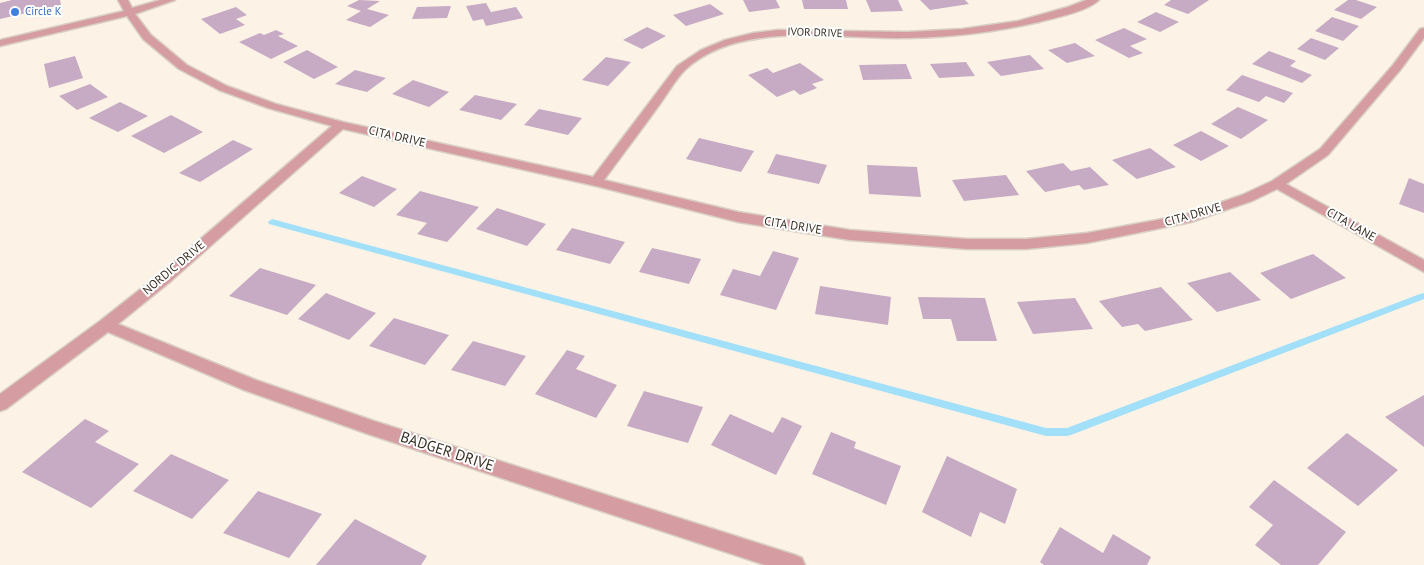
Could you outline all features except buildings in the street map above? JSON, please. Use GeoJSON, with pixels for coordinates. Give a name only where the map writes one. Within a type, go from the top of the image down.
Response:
{"type":"FeatureCollection","features":[{"type":"Feature","properties":{"kind":"street","name":"CITA DRIVE"},"geometry":{"type":"LineString","coordinates":[[123,0],[147,37],[165,53],[183,67],[203,78],[246,97],[341,124],[738,216],[850,235],[967,244],[1026,244],[1088,238],[1186,219],[1247,198],[1277,184],[1303,167],[1335,141],[1397,67],[1424,31]]}},
{"type":"Feature","properties":{"kind":"street"},"geometry":{"type":"LineString","coordinates":[[0,43],[130,13],[170,0]]}},
{"type":"Feature","properties":{"kind":"street","name":"IVOR DRIVE"},"geometry":{"type":"LineString","coordinates":[[596,182],[681,68],[697,56],[731,42],[749,36],[788,31],[897,35],[996,27],[1043,18],[1094,0]]}},
{"type":"Feature","properties":{"kind":"street","name":"NORDIC DRIVE"},"geometry":{"type":"LineString","coordinates":[[0,404],[106,325],[166,277],[341,124]]}},
{"type":"Feature","properties":{"kind":"street","name":"CITA LANE"},"geometry":{"type":"LineString","coordinates":[[1277,184],[1424,267]]}},
{"type":"Feature","properties":{"kind":"street","name":"BADGER DRIVE"},"geometry":{"type":"LineString","coordinates":[[106,325],[250,385],[374,428],[795,565]]}},
{"type":"Feature","properties":{"kind":"waterway"},"geometry":{"type":"LineString","coordinates":[[272,222],[1046,432],[1067,432],[1423,296]]}},
{"type":"Feature","properties":{"kind":"place","name":"Circle K"},"geometry":{"type":"Point","coordinates":[15,12]}}]}
